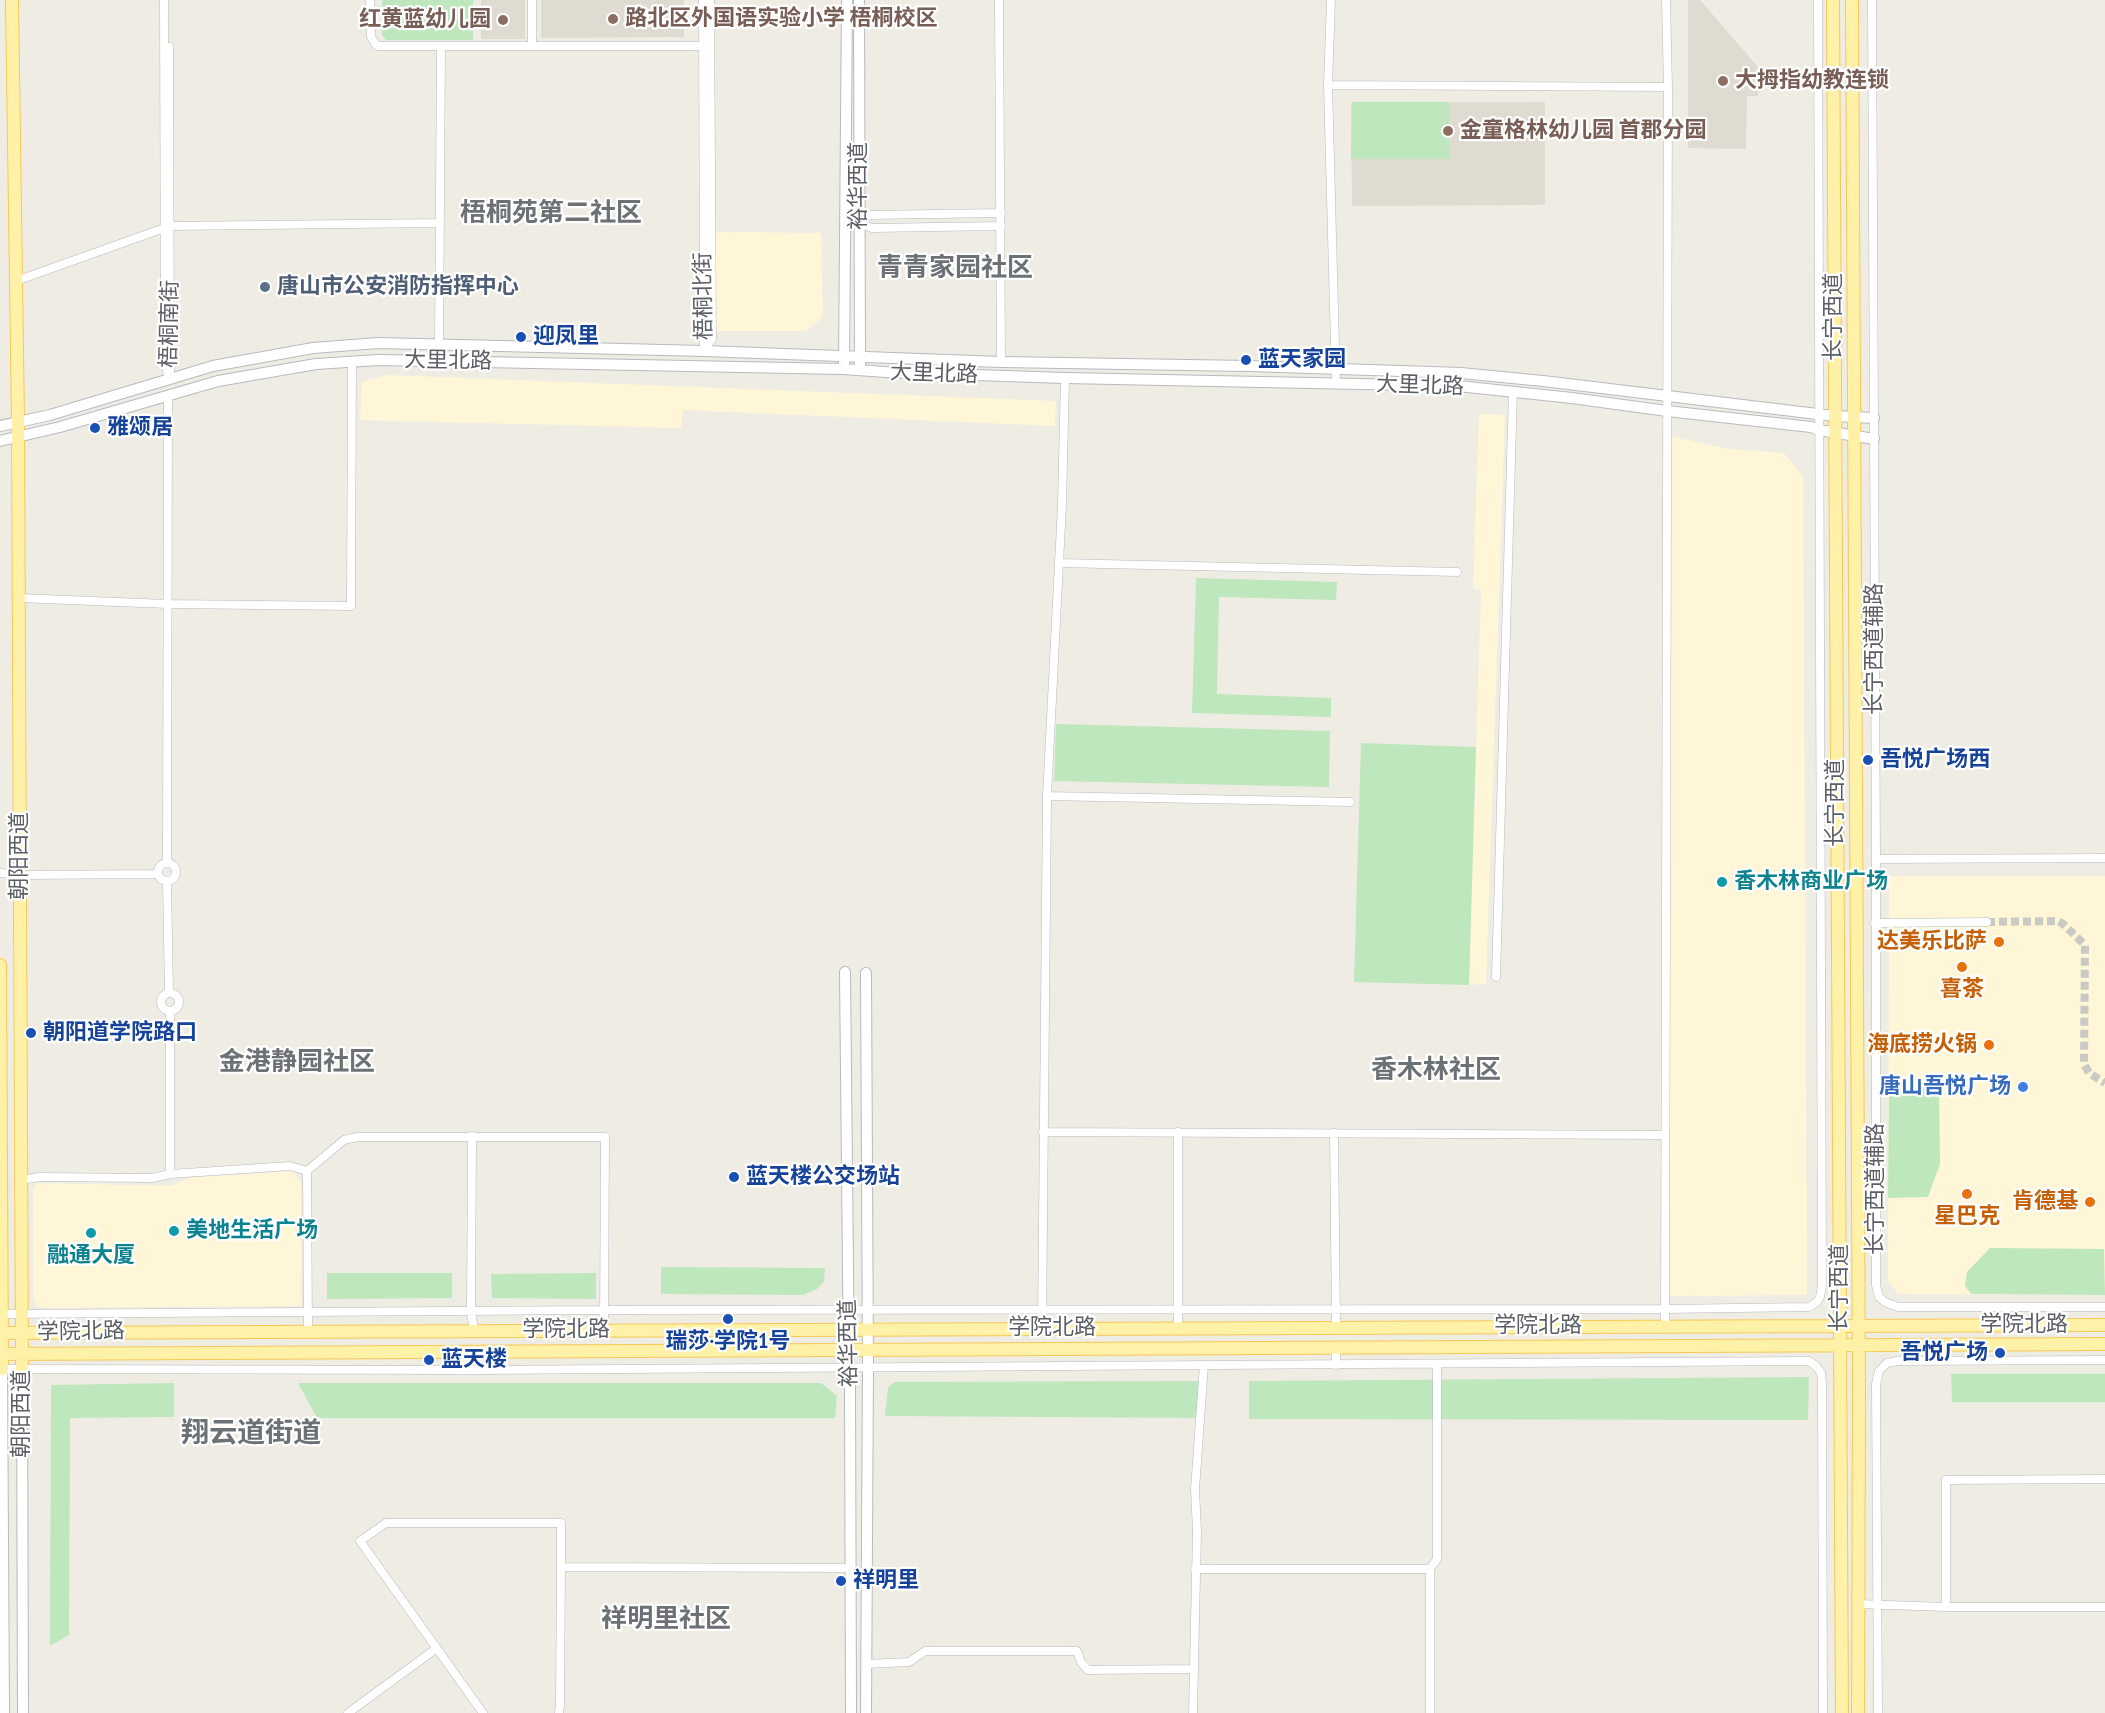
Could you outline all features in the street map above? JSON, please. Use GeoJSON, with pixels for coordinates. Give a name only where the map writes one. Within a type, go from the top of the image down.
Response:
{"type":"FeatureCollection","features":[{"type":"Feature","properties":{"kind":"main road","name":"朝阳西道"},"geometry":{"type":"LineString","coordinates":[[12,0],[18,422],[23,1713]]}},
{"type":"Feature","properties":{"kind":"main road","name":"裕华西道"},"geometry":{"type":"LineString","coordinates":[[843,369],[845,355],[847,0]]}},
{"type":"Feature","properties":{"kind":"main road","name":"裕华西道"},"geometry":{"type":"LineString","coordinates":[[859,0],[860,371]]}},
{"type":"Feature","properties":{"kind":"main road","name":"长宁西道"},"geometry":{"type":"LineString","coordinates":[[1833,0],[1842,1713]]}},
{"type":"Feature","properties":{"kind":"main road","name":"长宁西道"},"geometry":{"type":"LineString","coordinates":[[1852,0],[1858,1713]]}},
{"type":"Feature","properties":{"kind":"main road","name":"大里北路"},"geometry":{"type":"LineString","coordinates":[[0,426],[50,415],[213,366],[313,348],[378,343],[1461,373],[1834,416],[1874,418]]}},
{"type":"Feature","properties":{"kind":"main road","name":"大里北路"},"geometry":{"type":"LineString","coordinates":[[0,441],[18,438],[219,381],[259,373],[352,361],[843,369],[1065,378],[1458,387],[1513,391],[1811,427],[1874,439]]}},
{"type":"Feature","properties":{"kind":"main road","name":"朝阳西道"},"geometry":{"type":"LineString","coordinates":[[0,965],[4,1713]]}},
{"type":"Feature","properties":{"kind":"main road","name":"裕华西道"},"geometry":{"type":"LineString","coordinates":[[845,972],[850,1387],[850,1713]]}},
{"type":"Feature","properties":{"kind":"main road","name":"裕华西道"},"geometry":{"type":"LineString","coordinates":[[866,973],[868,1310],[866,1713]]}},
{"type":"Feature","properties":{"kind":"main road","name":"学院北路"},"geometry":{"type":"LineString","coordinates":[[1,1333],[2105,1325]]}},
{"type":"Feature","properties":{"kind":"main road"},"geometry":{"type":"LineString","coordinates":[[1336,1327],[1336,1348]]}},
{"type":"Feature","properties":{"kind":"main road"},"geometry":{"type":"LineString","coordinates":[[474,1330],[474,1351]]}},
{"type":"Feature","properties":{"kind":"main road","name":"学院北路"},"geometry":{"type":"LineString","coordinates":[[1,1354],[2105,1344]]}},
{"type":"Feature","properties":{"kind":"main road"},"geometry":{"type":"LineString","coordinates":[[851,1664],[866,1664]]}},
{"type":"Feature","properties":{"kind":"street","name":"梧桐南街"},"geometry":{"type":"LineString","coordinates":[[164,0],[171,362],[169,379]]}},
{"type":"Feature","properties":{"kind":"street","name":"梧桐南街"},"geometry":{"type":"LineString","coordinates":[[167,227],[169,0]]}},
{"type":"Feature","properties":{"kind":"street"},"geometry":{"type":"LineString","coordinates":[[370,0],[370,38],[377,46],[707,45]]}},
{"type":"Feature","properties":{"kind":"street"},"geometry":{"type":"LineString","coordinates":[[532,0],[532,45]]}},
{"type":"Feature","properties":{"kind":"street","name":"梧桐北街"},"geometry":{"type":"LineString","coordinates":[[703,0],[707,45]]}},
{"type":"Feature","properties":{"kind":"street","name":"梧桐北街"},"geometry":{"type":"LineString","coordinates":[[704,351],[707,45],[710,0]]}},
{"type":"Feature","properties":{"kind":"street"},"geometry":{"type":"LineString","coordinates":[[999,0],[1001,362]]}},
{"type":"Feature","properties":{"kind":"street"},"geometry":{"type":"LineString","coordinates":[[1331,0],[1328,85],[1336,384]]}},
{"type":"Feature","properties":{"kind":"street"},"geometry":{"type":"LineString","coordinates":[[1665,1326],[1668,87],[1666,0]]}},
{"type":"Feature","properties":{"kind":"street"},"geometry":{"type":"LineString","coordinates":[[1,1314],[603,1310],[1665,1309],[1809,1307],[1817,1302],[1820,1297],[1822,1250],[1818,0]]}},
{"type":"Feature","properties":{"kind":"street","name":"长宁西道辅路"},"geometry":{"type":"LineString","coordinates":[[1872,0],[1876,1285],[1879,1297],[1898,1307],[2105,1307]]}},
{"type":"Feature","properties":{"kind":"street"},"geometry":{"type":"LineString","coordinates":[[439,345],[441,47]]}},
{"type":"Feature","properties":{"kind":"street"},"geometry":{"type":"LineString","coordinates":[[1328,85],[1668,87]]}},
{"type":"Feature","properties":{"kind":"street"},"geometry":{"type":"LineString","coordinates":[[859,223],[870,215],[1001,213]]}},
{"type":"Feature","properties":{"kind":"street"},"geometry":{"type":"LineString","coordinates":[[16,281],[167,227],[440,223]]}},
{"type":"Feature","properties":{"kind":"street"},"geometry":{"type":"LineString","coordinates":[[859,223],[872,228],[1001,226]]}},
{"type":"Feature","properties":{"kind":"street"},"geometry":{"type":"LineString","coordinates":[[19,598],[167,604],[351,606],[352,361]]}},
{"type":"Feature","properties":{"kind":"street"},"geometry":{"type":"LineString","coordinates":[[1042,1328],[1047,796],[1059,563],[1065,378]]}},
{"type":"Feature","properties":{"kind":"street"},"geometry":{"type":"LineString","coordinates":[[1496,977],[1513,391]]}},
{"type":"Feature","properties":{"kind":"street"},"geometry":{"type":"LineString","coordinates":[[167,863],[168,395]]}},
{"type":"Feature","properties":{"kind":"street"},"geometry":{"type":"LineString","coordinates":[[1059,563],[1457,572]]}},
{"type":"Feature","properties":{"kind":"street"},"geometry":{"type":"LineString","coordinates":[[1047,796],[1350,802]]}},
{"type":"Feature","properties":{"kind":"street"},"geometry":{"type":"LineString","coordinates":[[1876,859],[2105,858]]}},
{"type":"Feature","properties":{"kind":"street"},"geometry":{"type":"LineString","coordinates":[[167,863],[172,865],[176,872],[172,880],[167,882],[160,879],[158,874],[161,865],[167,863]]}},
{"type":"Feature","properties":{"kind":"street"},"geometry":{"type":"LineString","coordinates":[[0,873],[158,874]]}},
{"type":"Feature","properties":{"kind":"street"},"geometry":{"type":"LineString","coordinates":[[167,882],[169,993]]}},
{"type":"Feature","properties":{"kind":"street"},"geometry":{"type":"LineString","coordinates":[[1875,923],[1987,922]]}},
{"type":"Feature","properties":{"kind":"street"},"geometry":{"type":"LineString","coordinates":[[169,993],[177,996],[178,1002],[177,1007],[170,1011],[165,1010],[161,1002],[164,995],[169,993]]}},
{"type":"Feature","properties":{"kind":"street"},"geometry":{"type":"LineString","coordinates":[[170,1011],[170,1174]]}},
{"type":"Feature","properties":{"kind":"street"},"geometry":{"type":"LineString","coordinates":[[1043,1132],[1665,1135]]}},
{"type":"Feature","properties":{"kind":"street"},"geometry":{"type":"LineString","coordinates":[[1178,1132],[1178,1328]]}},
{"type":"Feature","properties":{"kind":"street"},"geometry":{"type":"LineString","coordinates":[[1334,1133],[1336,1327]]}},
{"type":"Feature","properties":{"kind":"street"},"geometry":{"type":"LineString","coordinates":[[472,1136],[471,1312],[474,1330]]}},
{"type":"Feature","properties":{"kind":"street"},"geometry":{"type":"LineString","coordinates":[[307,1171],[344,1140],[357,1137],[604,1137],[604,1329]]}},
{"type":"Feature","properties":{"kind":"street"},"geometry":{"type":"LineString","coordinates":[[21,1180],[39,1177],[152,1178],[170,1174],[290,1166],[307,1171]]}},
{"type":"Feature","properties":{"kind":"street"},"geometry":{"type":"LineString","coordinates":[[307,1171],[308,1331]]}},
{"type":"Feature","properties":{"kind":"street"},"geometry":{"type":"LineString","coordinates":[[1336,1348],[1336,1365]]}},
{"type":"Feature","properties":{"kind":"street"},"geometry":{"type":"LineString","coordinates":[[474,1351],[476,1370]]}},
{"type":"Feature","properties":{"kind":"street"},"geometry":{"type":"LineString","coordinates":[[1878,1713],[1876,1384],[1879,1371],[1887,1363],[1897,1361],[2105,1360]]}},
{"type":"Feature","properties":{"kind":"street"},"geometry":{"type":"LineString","coordinates":[[1,1369],[476,1370],[1809,1361],[1821,1373],[1823,1713]]}},
{"type":"Feature","properties":{"kind":"street"},"geometry":{"type":"LineString","coordinates":[[1430,1713],[1430,1569],[1437,1559],[1437,1364]]}},
{"type":"Feature","properties":{"kind":"street"},"geometry":{"type":"LineString","coordinates":[[1193,1713],[1197,1532],[1195,1489],[1204,1365]]}},
{"type":"Feature","properties":{"kind":"street"},"geometry":{"type":"LineString","coordinates":[[1946,1607],[1946,1480],[2105,1479]]}},
{"type":"Feature","properties":{"kind":"street"},"geometry":{"type":"LineString","coordinates":[[483,1713],[360,1541],[382,1524],[386,1522],[472,1522],[561,1524],[559,1713]]}},
{"type":"Feature","properties":{"kind":"street"},"geometry":{"type":"LineString","coordinates":[[561,1567],[851,1568]]}},
{"type":"Feature","properties":{"kind":"street"},"geometry":{"type":"LineString","coordinates":[[1195,1569],[1430,1569]]}},
{"type":"Feature","properties":{"kind":"street"},"geometry":{"type":"LineString","coordinates":[[1858,1604],[1946,1607],[2105,1606]]}},
{"type":"Feature","properties":{"kind":"street"},"geometry":{"type":"LineString","coordinates":[[348,1713],[437,1648]]}},
{"type":"Feature","properties":{"kind":"street"},"geometry":{"type":"LineString","coordinates":[[866,1664],[909,1662],[925,1651],[1077,1651],[1081,1662],[1088,1670],[1194,1669]]}},
{"type":"Feature","properties":{"kind":"shaded area","name":"红黄蓝幼儿园"},"geometry":{"type":"Polygon","coordinates":[[[481,0],[525,0],[525,39],[481,39],[481,0]]]}},
{"type":"Feature","properties":{"kind":"shaded area","name":"路北区外国语实验小学 梧桐校区"},"geometry":{"type":"Polygon","coordinates":[[[541,0],[684,0],[684,37],[541,38],[541,0]]]}},
{"type":"Feature","properties":{"kind":"shaded area","name":"大拇指幼教连锁"},"geometry":{"type":"Polygon","coordinates":[[[1688,0],[1700,0],[1758,67],[1758,96],[1747,96],[1746,149],[1688,148],[1688,0]]]}},
{"type":"Feature","properties":{"kind":"shaded area","name":"金童格林幼儿园 首郡分园"},"geometry":{"type":"Polygon","coordinates":[[[1545,102],[1545,205],[1352,206],[1351,103],[1545,102]]]}},
{"type":"Feature","properties":{"kind":"shaded area"},"geometry":{"type":"Polygon","coordinates":[[[714,232],[821,233],[823,317],[807,331],[714,331],[714,232]]]}},
{"type":"Feature","properties":{"kind":"shaded area"},"geometry":{"type":"Polygon","coordinates":[[[387,375],[1056,401],[1055,426],[683,410],[681,428],[360,420],[362,382],[387,375]]]}},
{"type":"Feature","properties":{"kind":"shaded area"},"geometry":{"type":"Polygon","coordinates":[[[1479,414],[1505,415],[1486,984],[1469,985],[1481,590],[1473,588],[1479,414]]]}},
{"type":"Feature","properties":{"kind":"shaded area"},"geometry":{"type":"Polygon","coordinates":[[[1666,435],[1727,449],[1784,453],[1803,476],[1807,1295],[1668,1296],[1666,435]]]}},
{"type":"Feature","properties":{"kind":"shaded area","name":"吾悦广场"},"geometry":{"type":"Polygon","coordinates":[[[1889,876],[2105,876],[2105,1295],[1898,1294],[1888,1280],[1889,876]]]}},
{"type":"Feature","properties":{"kind":"shaded area"},"geometry":{"type":"Polygon","coordinates":[[[292,1171],[301,1182],[301,1306],[37,1307],[33,1296],[33,1189],[38,1183],[172,1186],[188,1178],[292,1171]]]}},
{"type":"Feature","properties":{"kind":"green space"},"geometry":{"type":"Polygon","coordinates":[[[382,0],[473,0],[473,40],[386,40],[382,35],[382,0]]]}},
{"type":"Feature","properties":{"kind":"green space"},"geometry":{"type":"Polygon","coordinates":[[[1352,102],[1449,102],[1449,159],[1351,159],[1352,102]]]}},
{"type":"Feature","properties":{"kind":"green space"},"geometry":{"type":"Polygon","coordinates":[[[1196,578],[1337,582],[1336,600],[1219,597],[1217,694],[1331,698],[1331,717],[1192,713],[1196,578]]]}},
{"type":"Feature","properties":{"kind":"green space"},"geometry":{"type":"Polygon","coordinates":[[[1056,724],[1330,731],[1329,787],[1054,781],[1056,724]]]}},
{"type":"Feature","properties":{"kind":"green space"},"geometry":{"type":"Polygon","coordinates":[[[1361,743],[1476,747],[1469,985],[1354,982],[1361,743]]]}},
{"type":"Feature","properties":{"kind":"green space"},"geometry":{"type":"Polygon","coordinates":[[[1932,1082],[1939,1088],[1940,1164],[1928,1197],[1888,1198],[1889,1083],[1932,1082]]]}},
{"type":"Feature","properties":{"kind":"green space"},"geometry":{"type":"Polygon","coordinates":[[[1990,1248],[2104,1249],[2105,1295],[1971,1294],[1965,1286],[1967,1272],[1990,1248]]]}},
{"type":"Feature","properties":{"kind":"green space"},"geometry":{"type":"Polygon","coordinates":[[[661,1267],[825,1268],[824,1282],[817,1289],[803,1295],[661,1294],[661,1267]]]}},
{"type":"Feature","properties":{"kind":"green space"},"geometry":{"type":"Polygon","coordinates":[[[327,1273],[452,1273],[452,1298],[327,1299],[327,1273]]]}},
{"type":"Feature","properties":{"kind":"green space"},"geometry":{"type":"Polygon","coordinates":[[[596,1273],[596,1299],[492,1298],[491,1274],[596,1273]]]}},
{"type":"Feature","properties":{"kind":"green space"},"geometry":{"type":"Polygon","coordinates":[[[1951,1374],[2105,1374],[2105,1402],[1952,1402],[1951,1374]]]}},
{"type":"Feature","properties":{"kind":"green space"},"geometry":{"type":"Polygon","coordinates":[[[1809,1377],[1808,1420],[1249,1419],[1249,1381],[1809,1377]]]}},
{"type":"Feature","properties":{"kind":"green space"},"geometry":{"type":"Polygon","coordinates":[[[1198,1381],[1198,1418],[885,1416],[888,1388],[894,1382],[1198,1381]]]}},
{"type":"Feature","properties":{"kind":"green space"},"geometry":{"type":"Polygon","coordinates":[[[174,1383],[174,1417],[70,1418],[69,1635],[50,1646],[51,1385],[174,1383]]]}},
{"type":"Feature","properties":{"kind":"green space"},"geometry":{"type":"Polygon","coordinates":[[[298,1383],[821,1383],[837,1396],[835,1418],[317,1418],[298,1383]]]}},
{"type":"Feature","properties":{"kind":"tunnel"},"geometry":{"type":"LineString","coordinates":[[1987,922],[2058,921],[2085,945],[2084,1064],[2089,1073],[2105,1083]]}},
{"type":"Feature","properties":{"kind":"place","name":"路北区外国语实验小学 梧桐校区"},"geometry":{"type":"Point","coordinates":[613,19]}},
{"type":"Feature","properties":{"kind":"place","name":"红黄蓝幼儿园"},"geometry":{"type":"Point","coordinates":[503,20]}},
{"type":"Feature","properties":{"kind":"place","name":"大拇指幼教连锁"},"geometry":{"type":"Point","coordinates":[1723,81]}},
{"type":"Feature","properties":{"kind":"place","name":"金童格林幼儿园 首郡分园"},"geometry":{"type":"Point","coordinates":[1448,131]}},
{"type":"Feature","properties":{"kind":"place","name":"唐山市公安消防指挥中心"},"geometry":{"type":"Point","coordinates":[265,287]}},
{"type":"Feature","properties":{"kind":"place","name":"迎凤里"},"geometry":{"type":"Point","coordinates":[521,337]}},
{"type":"Feature","properties":{"kind":"place","name":"蓝天家园"},"geometry":{"type":"Point","coordinates":[1246,360]}},
{"type":"Feature","properties":{"kind":"place","name":"雅颂居"},"geometry":{"type":"Point","coordinates":[95,428]}},
{"type":"Feature","properties":{"kind":"place","name":"吾悦广场西"},"geometry":{"type":"Point","coordinates":[1868,760]}},
{"type":"Feature","properties":{"kind":"place","name":"香木林商业广场"},"geometry":{"type":"Point","coordinates":[1722,882]}},
{"type":"Feature","properties":{"kind":"place","name":"达美乐比萨"},"geometry":{"type":"Point","coordinates":[1999,942]}},
{"type":"Feature","properties":{"kind":"place","name":"喜茶"},"geometry":{"type":"Point","coordinates":[1962,967]}},
{"type":"Feature","properties":{"kind":"place","name":"朝阳道学院路口"},"geometry":{"type":"Point","coordinates":[31,1033]}},
{"type":"Feature","properties":{"kind":"place","name":"海底捞火锅"},"geometry":{"type":"Point","coordinates":[1989,1045]}},
{"type":"Feature","properties":{"kind":"place","name":"唐山吾悦广场"},"geometry":{"type":"Point","coordinates":[2023,1087]}},
{"type":"Feature","properties":{"kind":"place","name":"蓝天楼公交场站"},"geometry":{"type":"Point","coordinates":[734,1177]}},
{"type":"Feature","properties":{"kind":"place","name":"星巴克"},"geometry":{"type":"Point","coordinates":[1967,1194]}},
{"type":"Feature","properties":{"kind":"place","name":"肯德基"},"geometry":{"type":"Point","coordinates":[2090,1202]}},
{"type":"Feature","properties":{"kind":"place","name":"美地生活广场"},"geometry":{"type":"Point","coordinates":[174,1231]}},
{"type":"Feature","properties":{"kind":"place","name":"融通大厦"},"geometry":{"type":"Point","coordinates":[91,1233]}},
{"type":"Feature","properties":{"kind":"place","name":"瑞莎·学院1号"},"geometry":{"type":"Point","coordinates":[728,1319]}},
{"type":"Feature","properties":{"kind":"place","name":"吾悦广场"},"geometry":{"type":"Point","coordinates":[2000,1353]}},
{"type":"Feature","properties":{"kind":"place","name":"蓝天楼"},"geometry":{"type":"Point","coordinates":[429,1360]}},
{"type":"Feature","properties":{"kind":"place","name":"祥明里"},"geometry":{"type":"Point","coordinates":[841,1581]}},
{"type":"Feature","properties":{"kind":"district","name":"梧桐苑第二社区"},"geometry":{"type":"Point","coordinates":[551,214]}},
{"type":"Feature","properties":{"kind":"district","name":"青青家园社区"},"geometry":{"type":"Point","coordinates":[955,269]}},
{"type":"Feature","properties":{"kind":"district","name":"金港静园社区"},"geometry":{"type":"Point","coordinates":[297,1063]}},
{"type":"Feature","properties":{"kind":"district","name":"香木林社区"},"geometry":{"type":"Point","coordinates":[1436,1071]}},
{"type":"Feature","properties":{"kind":"district","name":"翔云道街道"},"geometry":{"type":"Point","coordinates":[251,1434]}},
{"type":"Feature","properties":{"kind":"district","name":"祥明里社区"},"geometry":{"type":"Point","coordinates":[666,1620]}}]}
